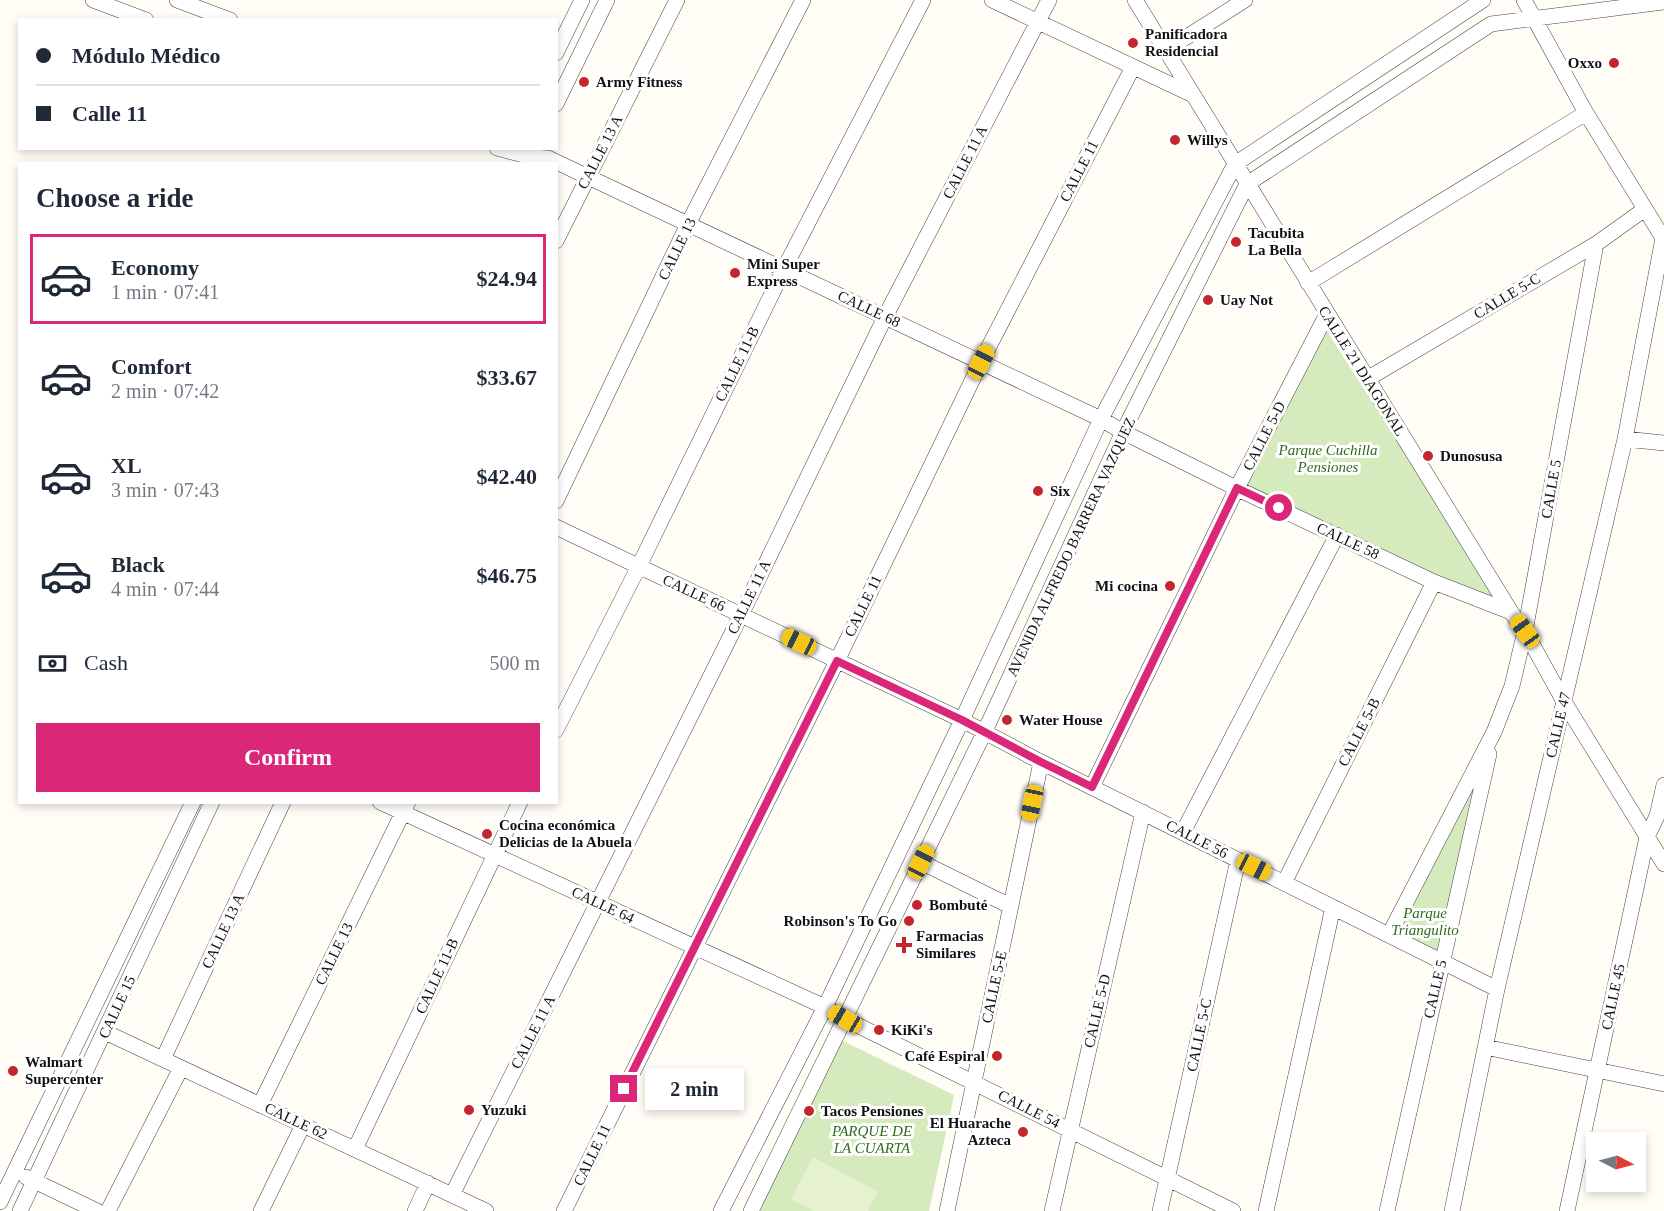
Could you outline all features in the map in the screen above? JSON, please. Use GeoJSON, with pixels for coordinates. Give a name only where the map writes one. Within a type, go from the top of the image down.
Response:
{"type":"FeatureCollection","features":[{"type":"Feature","properties":{"kind":"street"},"geometry":{"type":"LineString","coordinates":[[93,0],[141,18]]}},
{"type":"Feature","properties":{"kind":"street"},"geometry":{"type":"LineString","coordinates":[[177,0],[225,18]]}},
{"type":"Feature","properties":{"kind":"street"},"geometry":{"type":"LineString","coordinates":[[558,49],[582,0]]}},
{"type":"Feature","properties":{"kind":"street"},"geometry":{"type":"LineString","coordinates":[[558,100],[607,0]]}},
{"type":"Feature","properties":{"kind":"street","name":"CALLE 13 A"},"geometry":{"type":"LineString","coordinates":[[558,237],[677,0]]}},
{"type":"Feature","properties":{"kind":"street","name":"CALLE 13"},"geometry":{"type":"LineString","coordinates":[[558,497],[688,224],[803,0]]}},
{"type":"Feature","properties":{"kind":"street","name":"CALLE 11-B"},"geometry":{"type":"LineString","coordinates":[[558,726],[639,566],[784,268],[923,0]]}},
{"type":"Feature","properties":{"kind":"street"},"geometry":{"type":"LineString","coordinates":[[992,0],[1193,95]]}},
{"type":"Feature","properties":{"kind":"street","name":"CALLE 11 A"},"geometry":{"type":"LineString","coordinates":[[452,1195],[741,615],[885,317],[1049,0]]}},
{"type":"Feature","properties":{"kind":"street","name":"CALLE 21 DIAGONAL"},"geometry":{"type":"LineString","coordinates":[[1135,0],[1511,612],[1525,631],[1563,700],[1664,864]]}},
{"type":"Feature","properties":{"kind":"street"},"geometry":{"type":"LineString","coordinates":[[1166,50],[1245,0]]}},
{"type":"Feature","properties":{"kind":"street","name":"AVENIDA ALFREDO BARRERA VAZQUEZ"},"geometry":{"type":"LineString","coordinates":[[721,1211],[825,1007],[962,720],[1101,419],[1235,164],[1483,0]]}},
{"type":"Feature","properties":{"kind":"street"},"geometry":{"type":"LineString","coordinates":[[1524,0],[1587,113],[1645,209],[1661,231]]}},
{"type":"Feature","properties":{"kind":"street","name":"AVENIDA ALFREDO BARRERA VAZQUEZ"},"geometry":{"type":"LineString","coordinates":[[751,1211],[984,733],[1123,432],[1248,184],[1491,24],[1664,2]]}},
{"type":"Feature","properties":{"kind":"street","name":"CALLE 11"},"geometry":{"type":"LineString","coordinates":[[564,1211],[837,661],[981,362],[1133,67]]}},
{"type":"Feature","properties":{"kind":"street"},"geometry":{"type":"LineString","coordinates":[[1308,283],[1587,113]]}},
{"type":"Feature","properties":{"kind":"street","name":"CALLE 68"},"geometry":{"type":"LineString","coordinates":[[505,153],[537,155],[554,162]]}},
{"type":"Feature","properties":{"kind":"street","name":"CALLE 68"},"geometry":{"type":"LineString","coordinates":[[558,164],[784,268],[1101,419],[1123,432]]}},
{"type":"Feature","properties":{"kind":"street","name":"CALLE 5-C"},"geometry":{"type":"LineString","coordinates":[[1367,379],[1596,244],[1645,209]]}},
{"type":"Feature","properties":{"kind":"street","name":"CALLE 47"},"geometry":{"type":"LineString","coordinates":[[1452,1211],[1497,989],[1625,439],[1661,231]]}},
{"type":"Feature","properties":{"kind":"street","name":"CALLE 5"},"geometry":{"type":"LineString","coordinates":[[1389,935],[1494,732],[1512,686],[1525,631],[1596,244]]}},
{"type":"Feature","properties":{"kind":"street","name":"CALLE 5-D"},"geometry":{"type":"LineString","coordinates":[[1092,787],[1237,488],[1327,314]]}},
{"type":"Feature","properties":{"kind":"street","name":"CALLE 58"},"geometry":{"type":"LineString","coordinates":[[1123,432],[1434,582],[1511,612]]}},
{"type":"Feature","properties":{"kind":"street"},"geometry":{"type":"LineString","coordinates":[[1625,439],[1664,443]]}},
{"type":"Feature","properties":{"kind":"street","name":"CALLE 66"},"geometry":{"type":"LineString","coordinates":[[558,528],[962,720]]}},
{"type":"Feature","properties":{"kind":"street"},"geometry":{"type":"LineString","coordinates":[[1183,832],[1337,535]]}},
{"type":"Feature","properties":{"kind":"street","name":"CALLE 5-B"},"geometry":{"type":"LineString","coordinates":[[1284,883],[1434,582]]}},
{"type":"Feature","properties":{"kind":"street","name":"CALLE 56"},"geometry":{"type":"LineString","coordinates":[[962,720],[1041,762],[1497,989]]}},
{"type":"Feature","properties":{"kind":"street","name":"CALLE 5"},"geometry":{"type":"LineString","coordinates":[[1387,1211],[1494,732]]}},
{"type":"Feature","properties":{"kind":"street","name":"CALLE 5-E"},"geometry":{"type":"LineString","coordinates":[[947,1211],[1041,762]]}},
{"type":"Feature","properties":{"kind":"street","name":"CALLE 45"},"geometry":{"type":"LineString","coordinates":[[1567,1211],[1647,837],[1661,817],[1664,785]]}},
{"type":"Feature","properties":{"kind":"street","name":"CALLE 15"},"geometry":{"type":"LineString","coordinates":[[0,1202],[192,804]]}},
{"type":"Feature","properties":{"kind":"street","name":"CALLE 15"},"geometry":{"type":"LineString","coordinates":[[20,1211],[211,804]]}},
{"type":"Feature","properties":{"kind":"street","name":"CALLE 13 A"},"geometry":{"type":"LineString","coordinates":[[163,1059],[282,804]]}},
{"type":"Feature","properties":{"kind":"street","name":"CALLE 64"},"geometry":{"type":"LineString","coordinates":[[389,804],[406,808],[494,855],[825,1007]]}},
{"type":"Feature","properties":{"kind":"street","name":"CALLE 11-B"},"geometry":{"type":"LineString","coordinates":[[355,1149],[519,804]]}},
{"type":"Feature","properties":{"kind":"street","name":"CALLE 13"},"geometry":{"type":"LineString","coordinates":[[260,1105],[406,808]]}},
{"type":"Feature","properties":{"kind":"street","name":"CALLE 5-D"},"geometry":{"type":"LineString","coordinates":[[1052,1211],[1143,812]]}},
{"type":"Feature","properties":{"kind":"street","name":"CALLE 5-C"},"geometry":{"type":"LineString","coordinates":[[1160,1211],[1238,860]]}},
{"type":"Feature","properties":{"kind":"street"},"geometry":{"type":"LineString","coordinates":[[921,862],[1010,906]]}},
{"type":"Feature","properties":{"kind":"street"},"geometry":{"type":"LineString","coordinates":[[1266,1211],[1334,907]]}},
{"type":"Feature","properties":{"kind":"street","name":"CALLE 54"},"geometry":{"type":"LineString","coordinates":[[825,1007],[1233,1211]]}},
{"type":"Feature","properties":{"kind":"street","name":"CALLE 62"},"geometry":{"type":"LineString","coordinates":[[105,1032],[486,1211]]}},
{"type":"Feature","properties":{"kind":"street"},"geometry":{"type":"LineString","coordinates":[[1485,1047],[1664,1084]]}},
{"type":"Feature","properties":{"kind":"street"},"geometry":{"type":"LineString","coordinates":[[108,1211],[181,1068]]}},
{"type":"Feature","properties":{"kind":"street"},"geometry":{"type":"LineString","coordinates":[[261,1211],[303,1125]]}},
{"type":"Feature","properties":{"kind":"street"},"geometry":{"type":"LineString","coordinates":[[15,1171],[97,1211]]}},
{"type":"Feature","properties":{"kind":"street"},"geometry":{"type":"LineString","coordinates":[[415,1211],[428,1184]]}},
{"type":"Feature","properties":{"kind":"green space","name":"Parque Cuchilla Pensiones"},"geometry":{"type":"Polygon","coordinates":[[[1325,328],[1502,605],[1240,490],[1325,328]]]}},
{"type":"Feature","properties":{"kind":"green space","name":"Parque Triangulito"},"geometry":{"type":"Polygon","coordinates":[[[1480,772],[1438,954],[1396,933],[1480,772]]]}},
{"type":"Feature","properties":{"kind":"green space","name":"PARQUE DE LA CUARTA"},"geometry":{"type":"Polygon","coordinates":[[[841,1040],[954,1095],[929,1211],[755,1211],[841,1040]]]}},
{"type":"Feature","properties":{"kind":"green space"},"geometry":{"type":"Polygon","coordinates":[[[813,1157],[878,1192],[868,1211],[814,1211],[791,1199],[813,1157]]]}},
{"type":"Feature","properties":{"kind":"place","name":"Panificadora Residencial"},"geometry":{"type":"Point","coordinates":[1133,43]}},
{"type":"Feature","properties":{"kind":"place","name":"Oxxo"},"geometry":{"type":"Point","coordinates":[1614,63]}},
{"type":"Feature","properties":{"kind":"place","name":"Army Fitness"},"geometry":{"type":"Point","coordinates":[584,82]}},
{"type":"Feature","properties":{"kind":"place","name":"Willys"},"geometry":{"type":"Point","coordinates":[1175,140]}},
{"type":"Feature","properties":{"kind":"place","name":"Tacubita La Bella"},"geometry":{"type":"Point","coordinates":[1236,242]}},
{"type":"Feature","properties":{"kind":"place","name":"Mini Super Express"},"geometry":{"type":"Point","coordinates":[735,273]}},
{"type":"Feature","properties":{"kind":"place","name":"Uay Not"},"geometry":{"type":"Point","coordinates":[1208,300]}},
{"type":"Feature","properties":{"kind":"place","name":"Dunosusa"},"geometry":{"type":"Point","coordinates":[1428,456]}},
{"type":"Feature","properties":{"kind":"place","name":"Six"},"geometry":{"type":"Point","coordinates":[1038,491]}},
{"type":"Feature","properties":{"kind":"place","name":"Mi cocina"},"geometry":{"type":"Point","coordinates":[1170,586]}},
{"type":"Feature","properties":{"kind":"place","name":"Water House"},"geometry":{"type":"Point","coordinates":[1007,720]}},
{"type":"Feature","properties":{"kind":"place","name":"Cocina económica Delicias de la Abuela"},"geometry":{"type":"Point","coordinates":[487,834]}},
{"type":"Feature","properties":{"kind":"place","name":"Bombuté"},"geometry":{"type":"Point","coordinates":[917,905]}},
{"type":"Feature","properties":{"kind":"place","name":"Robinson's To Go"},"geometry":{"type":"Point","coordinates":[909,921]}},
{"type":"Feature","properties":{"kind":"place","name":"Farmacias Similares"},"geometry":{"type":"Point","coordinates":[904,945]}},
{"type":"Feature","properties":{"kind":"place","name":"KiKi's"},"geometry":{"type":"Point","coordinates":[879,1030]}},
{"type":"Feature","properties":{"kind":"place","name":"Café Espiral"},"geometry":{"type":"Point","coordinates":[997,1056]}},
{"type":"Feature","properties":{"kind":"place","name":"Walmart Supercenter"},"geometry":{"type":"Point","coordinates":[13,1071]}},
{"type":"Feature","properties":{"kind":"place","name":"Yuzuki"},"geometry":{"type":"Point","coordinates":[469,1110]}},
{"type":"Feature","properties":{"kind":"place","name":"Tacos Pensiones"},"geometry":{"type":"Point","coordinates":[809,1111]}},
{"type":"Feature","properties":{"kind":"place","name":"El Huarache Azteca"},"geometry":{"type":"Point","coordinates":[1023,1132]}},
{"type":"Feature","properties":{"kind":"route"},"geometry":{"type":"LineString","coordinates":[[624,1089],[837,661],[962,720],[1092,787],[1237,488],[1279,508]]}}]}
